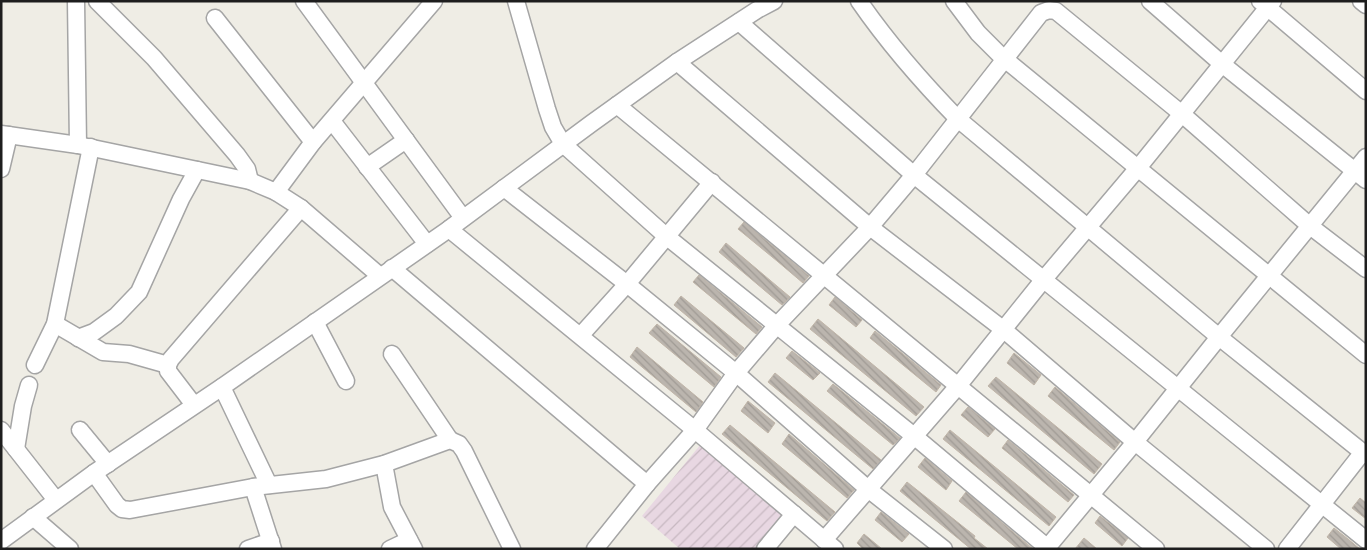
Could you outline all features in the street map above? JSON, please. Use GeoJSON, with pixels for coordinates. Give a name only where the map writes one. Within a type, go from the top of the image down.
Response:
{"type":"FeatureCollection","features":[{"type":"Feature","properties":{"kind":"street"},"geometry":{"type":"LineString","coordinates":[[35,365],[54,324],[85,146],[76,1]]}},
{"type":"Feature","properties":{"kind":"street"},"geometry":{"type":"LineString","coordinates":[[97,1],[154,58],[237,155],[247,169],[250,181]]}},
{"type":"Feature","properties":{"kind":"street"},"geometry":{"type":"LineString","coordinates":[[304,1],[463,218]]}},
{"type":"Feature","properties":{"kind":"street"},"geometry":{"type":"LineString","coordinates":[[276,192],[313,142],[434,1]]}},
{"type":"Feature","properties":{"kind":"street"},"geometry":{"type":"LineString","coordinates":[[516,1],[546,109],[553,127],[563,144],[666,236],[914,436],[1047,548],[1310,226],[1360,176],[1366,157]]}},
{"type":"Feature","properties":{"kind":"street"},"geometry":{"type":"LineString","coordinates":[[1,541],[101,468],[222,387],[449,229],[618,104],[739,22],[754,6],[774,1]]}},
{"type":"Feature","properties":{"kind":"street"},"geometry":{"type":"LineString","coordinates":[[859,1],[876,26],[927,88],[958,119],[1219,336],[1364,453],[1287,549]]}},
{"type":"Feature","properties":{"kind":"street"},"geometry":{"type":"LineString","coordinates":[[954,1],[978,33],[1005,59],[1366,355]]}},
{"type":"Feature","properties":{"kind":"street"},"geometry":{"type":"LineString","coordinates":[[1150,1],[1222,64],[1360,176]]}},
{"type":"Feature","properties":{"kind":"street"},"geometry":{"type":"LineString","coordinates":[[1361,1],[1366,5]]}},
{"type":"Feature","properties":{"kind":"street"},"geometry":{"type":"LineString","coordinates":[[449,229],[581,335],[829,544],[868,488],[958,386],[1044,279],[1138,168],[1222,64],[1267,4],[1366,91]]}},
{"type":"Feature","properties":{"kind":"street"},"geometry":{"type":"LineString","coordinates":[[595,549],[647,484],[695,430],[736,373],[777,325],[870,227],[914,175],[1042,13],[1049,10],[1056,11],[1182,114],[1310,226],[1366,269]]}},
{"type":"Feature","properties":{"kind":"street"},"geometry":{"type":"LineString","coordinates":[[215,18],[313,142]]}},
{"type":"Feature","properties":{"kind":"street"},"geometry":{"type":"LineString","coordinates":[[739,22],[914,175],[1366,540]]}},
{"type":"Feature","properties":{"kind":"street"},"geometry":{"type":"LineString","coordinates":[[678,62],[870,227],[1004,330],[1135,442],[1266,549]]}},
{"type":"Feature","properties":{"kind":"street"},"geometry":{"type":"LineString","coordinates":[[618,104],[823,276],[1156,549]]}},
{"type":"Feature","properties":{"kind":"street"},"geometry":{"type":"LineString","coordinates":[[332,121],[427,244]]}},
{"type":"Feature","properties":{"kind":"street"},"geometry":{"type":"LineString","coordinates":[[1,170],[5,134],[85,146],[250,181],[276,192],[301,208],[386,272],[647,484]]}},
{"type":"Feature","properties":{"kind":"street"},"geometry":{"type":"LineString","coordinates":[[367,167],[406,140]]}},
{"type":"Feature","properties":{"kind":"street"},"geometry":{"type":"LineString","coordinates":[[78,338],[94,332],[116,316],[139,292],[181,199],[198,170]]}},
{"type":"Feature","properties":{"kind":"street"},"geometry":{"type":"LineString","coordinates":[[581,335],[627,284],[712,182]]}},
{"type":"Feature","properties":{"kind":"street"},"geometry":{"type":"LineString","coordinates":[[504,188],[627,284],[736,373],[868,488],[944,549]]}},
{"type":"Feature","properties":{"kind":"street"},"geometry":{"type":"LineString","coordinates":[[194,405],[168,371],[171,359],[301,208]]}},
{"type":"Feature","properties":{"kind":"street"},"geometry":{"type":"LineString","coordinates":[[315,322],[346,381]]}},
{"type":"Feature","properties":{"kind":"street"},"geometry":{"type":"LineString","coordinates":[[54,324],[103,352],[129,354],[168,365]]}},
{"type":"Feature","properties":{"kind":"street"},"geometry":{"type":"LineString","coordinates":[[392,354],[450,440],[459,444],[464,451],[512,549]]}},
{"type":"Feature","properties":{"kind":"street"},"geometry":{"type":"LineString","coordinates":[[16,449],[23,406],[29,385]]}},
{"type":"Feature","properties":{"kind":"street"},"geometry":{"type":"LineString","coordinates":[[222,387],[269,485]]}},
{"type":"Feature","properties":{"kind":"street"},"geometry":{"type":"LineString","coordinates":[[1,430],[56,500]]}},
{"type":"Feature","properties":{"kind":"street"},"geometry":{"type":"LineString","coordinates":[[80,430],[101,468],[116,505],[122,509],[130,510],[253,487],[326,479],[384,464],[450,440]]}},
{"type":"Feature","properties":{"kind":"street"},"geometry":{"type":"LineString","coordinates":[[384,464],[392,506],[412,544],[390,549]]}},
{"type":"Feature","properties":{"kind":"street"},"geometry":{"type":"LineString","coordinates":[[248,549],[272,545],[253,487]]}},
{"type":"Feature","properties":{"kind":"street"},"geometry":{"type":"LineString","coordinates":[[766,549],[794,514]]}},
{"type":"Feature","properties":{"kind":"street"},"geometry":{"type":"LineString","coordinates":[[33,517],[70,549]]}},
{"type":"Feature","properties":{"kind":"shaded area"},"geometry":{"type":"Polygon","coordinates":[[[701,444],[789,517],[763,549],[680,549],[642,516],[701,444]]]}},
{"type":"Feature","properties":{"kind":"building"},"geometry":{"type":"Polygon","coordinates":[[[744,222],[809,276],[803,283],[738,229],[744,222]]]}},
{"type":"Feature","properties":{"kind":"building"},"geometry":{"type":"Polygon","coordinates":[[[726,243],[790,297],[782,305],[719,252],[726,243]]]}},
{"type":"Feature","properties":{"kind":"building"},"geometry":{"type":"Polygon","coordinates":[[[699,275],[762,327],[756,334],[693,282],[699,275]]]}},
{"type":"Feature","properties":{"kind":"building"},"geometry":{"type":"Polygon","coordinates":[[[681,296],[744,348],[736,357],[674,305],[681,296]]]}},
{"type":"Feature","properties":{"kind":"building"},"geometry":{"type":"Polygon","coordinates":[[[835,297],[862,320],[856,327],[829,305],[835,297]]]}},
{"type":"Feature","properties":{"kind":"building"},"geometry":{"type":"Polygon","coordinates":[[[818,319],[924,407],[916,416],[810,329],[818,319]]]}},
{"type":"Feature","properties":{"kind":"building"},"geometry":{"type":"Polygon","coordinates":[[[657,324],[721,377],[714,387],[649,333],[657,324]]]}},
{"type":"Feature","properties":{"kind":"building"},"geometry":{"type":"Polygon","coordinates":[[[875,331],[941,385],[936,392],[870,338],[875,331]]]}},
{"type":"Feature","properties":{"kind":"building"},"geometry":{"type":"Polygon","coordinates":[[[637,347],[703,402],[696,412],[630,357],[637,347]]]}},
{"type":"Feature","properties":{"kind":"building"},"geometry":{"type":"Polygon","coordinates":[[[792,351],[820,373],[813,380],[786,358],[792,351]]]}},
{"type":"Feature","properties":{"kind":"building"},"geometry":{"type":"Polygon","coordinates":[[[1014,353],[1041,375],[1034,385],[1007,363],[1014,353]]]}},
{"type":"Feature","properties":{"kind":"building"},"geometry":{"type":"Polygon","coordinates":[[[775,373],[881,460],[873,469],[768,382],[775,373]]]}},
{"type":"Feature","properties":{"kind":"building"},"geometry":{"type":"Polygon","coordinates":[[[996,377],[1102,464],[1094,474],[988,386],[996,377]]]}},
{"type":"Feature","properties":{"kind":"building"},"geometry":{"type":"Polygon","coordinates":[[[833,384],[900,438],[893,445],[827,391],[833,384]]]}},
{"type":"Feature","properties":{"kind":"building"},"geometry":{"type":"Polygon","coordinates":[[[1055,387],[1120,442],[1114,450],[1048,396],[1055,387]]]}},
{"type":"Feature","properties":{"kind":"building"},"geometry":{"type":"Polygon","coordinates":[[[748,401],[775,423],[768,433],[741,411],[748,401]]]}},
{"type":"Feature","properties":{"kind":"building"},"geometry":{"type":"Polygon","coordinates":[[[968,407],[995,429],[988,437],[961,415],[968,407]]]}},
{"type":"Feature","properties":{"kind":"building"},"geometry":{"type":"Polygon","coordinates":[[[730,425],[835,512],[827,521],[722,434],[730,425]]]}},
{"type":"Feature","properties":{"kind":"building"},"geometry":{"type":"Polygon","coordinates":[[[950,430],[1056,517],[1049,526],[943,439],[950,430]]]}},
{"type":"Feature","properties":{"kind":"building"},"geometry":{"type":"Polygon","coordinates":[[[789,434],[854,490],[847,498],[782,444],[789,434]]]}},
{"type":"Feature","properties":{"kind":"building"},"geometry":{"type":"Polygon","coordinates":[[[1008,440],[1074,495],[1068,502],[1002,448],[1008,440]]]}},
{"type":"Feature","properties":{"kind":"building"},"geometry":{"type":"Polygon","coordinates":[[[925,458],[952,481],[946,490],[918,467],[925,458]]]}},
{"type":"Feature","properties":{"kind":"building"},"geometry":{"type":"Polygon","coordinates":[[[907,482],[975,536],[974,538],[988,549],[971,549],[900,491],[907,482]]]}},
{"type":"Feature","properties":{"kind":"building"},"geometry":{"type":"Polygon","coordinates":[[[966,492],[1033,549],[1018,549],[959,501],[966,492]]]}},
{"type":"Feature","properties":{"kind":"building"},"geometry":{"type":"Polygon","coordinates":[[[1360,498],[1366,503],[1366,519],[1352,508],[1360,498]]]}},
{"type":"Feature","properties":{"kind":"building"},"geometry":{"type":"Polygon","coordinates":[[[881,512],[909,534],[902,542],[875,520],[881,512]]]}},
{"type":"Feature","properties":{"kind":"building"},"geometry":{"type":"Polygon","coordinates":[[[1100,516],[1128,538],[1122,546],[1095,523],[1100,516]]]}},
{"type":"Feature","properties":{"kind":"building"},"geometry":{"type":"Polygon","coordinates":[[[1334,528],[1360,549],[1341,549],[1327,537],[1334,528]]]}},
{"type":"Feature","properties":{"kind":"building"},"geometry":{"type":"Polygon","coordinates":[[[864,534],[882,549],[863,549],[857,543],[864,534]]]}},
{"type":"Feature","properties":{"kind":"building"},"geometry":{"type":"Polygon","coordinates":[[[1084,538],[1097,549],[1075,549],[1084,538]]]}}]}
